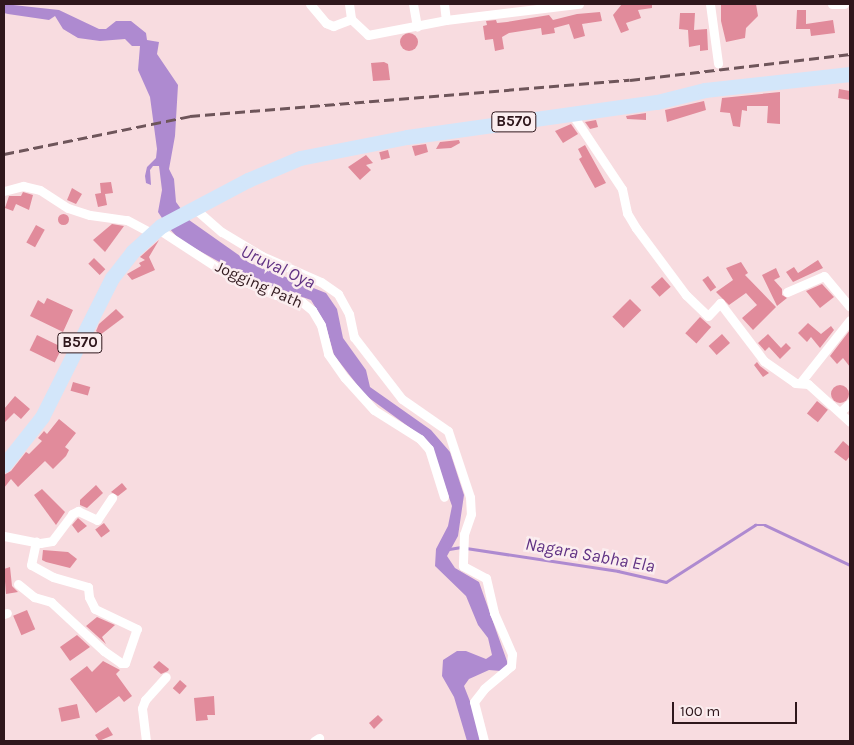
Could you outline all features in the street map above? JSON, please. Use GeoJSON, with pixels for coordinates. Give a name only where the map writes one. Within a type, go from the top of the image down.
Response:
{"type":"FeatureCollection","features":[{"type":"Feature","properties":{"kind":"main road","name":"B570"},"geometry":{"type":"LineString","coordinates":[[5,462],[42,417],[112,278],[157,229],[248,180],[300,158],[407,137],[656,102],[705,90],[850,74]]}},
{"type":"Feature","properties":{"kind":"street"},"geometry":{"type":"LineString","coordinates":[[310,4],[333,26],[351,19]]}},
{"type":"Feature","properties":{"kind":"street"},"geometry":{"type":"LineString","coordinates":[[350,4],[351,19],[368,34],[417,27],[446,20],[557,5],[579,4]]}},
{"type":"Feature","properties":{"kind":"street"},"geometry":{"type":"LineString","coordinates":[[413,4],[417,27]]}},
{"type":"Feature","properties":{"kind":"street"},"geometry":{"type":"LineString","coordinates":[[444,4],[446,20]]}},
{"type":"Feature","properties":{"kind":"street"},"geometry":{"type":"LineString","coordinates":[[495,4],[496,14]]}},
{"type":"Feature","properties":{"kind":"street"},"geometry":{"type":"LineString","coordinates":[[710,4],[718,63]]}},
{"type":"Feature","properties":{"kind":"street"},"geometry":{"type":"LineString","coordinates":[[832,4],[844,4]]}},
{"type":"Feature","properties":{"kind":"street"},"geometry":{"type":"LineString","coordinates":[[572,114],[622,190],[627,213],[636,228],[686,295],[708,316],[720,303],[764,361],[795,384],[808,384],[850,422]]}},
{"type":"Feature","properties":{"kind":"street","name":"Jogging Path"},"geometry":{"type":"LineString","coordinates":[[4,190],[23,186],[40,190],[68,208],[90,215],[127,220],[157,229],[227,274],[276,295],[302,302],[312,310],[322,325],[328,354],[345,378],[374,410],[420,439],[429,449],[444,497]]}},
{"type":"Feature","properties":{"kind":"street"},"geometry":{"type":"LineString","coordinates":[[192,210],[222,232],[262,256],[321,282],[338,294],[348,314],[354,337],[402,399],[448,431],[470,497],[471,514],[462,553],[464,566],[486,578],[494,613],[512,654],[511,666],[484,689],[474,702],[484,741]]}},
{"type":"Feature","properties":{"kind":"street"},"geometry":{"type":"LineString","coordinates":[[787,292],[824,276],[850,307]]}},
{"type":"Feature","properties":{"kind":"street"},"geometry":{"type":"LineString","coordinates":[[800,383],[850,320]]}},
{"type":"Feature","properties":{"kind":"street"},"geometry":{"type":"LineString","coordinates":[[840,412],[850,403]]}},
{"type":"Feature","properties":{"kind":"street"},"geometry":{"type":"LineString","coordinates":[[4,536],[36,542],[52,541],[78,511],[97,520],[112,498]]}},
{"type":"Feature","properties":{"kind":"street"},"geometry":{"type":"LineString","coordinates":[[18,584],[34,597],[51,602],[104,651],[121,663],[125,663],[137,629],[95,609],[88,587],[52,577],[32,565],[36,542]]}},
{"type":"Feature","properties":{"kind":"street"},"geometry":{"type":"LineString","coordinates":[[146,741],[142,708],[145,700],[166,677]]}},
{"type":"Feature","properties":{"kind":"shaded area"},"geometry":{"type":"Polygon","coordinates":[[[4,4],[59,10],[99,29],[106,29],[116,21],[131,21],[146,33],[147,40],[159,42],[157,54],[178,85],[175,136],[169,169],[174,179],[176,202],[189,220],[250,263],[326,293],[337,309],[343,338],[366,370],[370,387],[431,430],[450,452],[464,495],[458,536],[447,556],[455,568],[479,582],[508,664],[501,671],[489,670],[469,679],[464,686],[475,714],[480,741],[467,741],[454,697],[442,676],[443,660],[457,651],[466,651],[486,659],[492,655],[488,638],[478,625],[466,596],[435,566],[436,549],[448,526],[452,506],[432,449],[424,438],[365,395],[334,355],[325,323],[311,300],[248,278],[180,240],[168,227],[158,212],[162,190],[159,166],[153,166],[150,170],[151,185],[146,183],[147,167],[156,158],[157,149],[150,97],[138,70],[140,46],[132,46],[125,39],[100,41],[78,38],[63,29],[55,16],[49,20],[8,14],[4,13],[4,4]]]}},
{"type":"Feature","properties":{"kind":"building"},"geometry":{"type":"Polygon","coordinates":[[[622,4],[652,4],[652,8],[638,10],[641,18],[626,23],[629,30],[621,33],[613,15],[622,4]]]}},
{"type":"Feature","properties":{"kind":"building"},"geometry":{"type":"Polygon","coordinates":[[[721,4],[756,4],[758,16],[746,28],[745,38],[726,42],[721,21],[721,4]]]}},
{"type":"Feature","properties":{"kind":"building"},"geometry":{"type":"Polygon","coordinates":[[[797,10],[806,10],[806,24],[833,20],[835,33],[811,36],[810,29],[796,29],[797,10]]]}},
{"type":"Feature","properties":{"kind":"building"},"geometry":{"type":"Polygon","coordinates":[[[600,12],[602,21],[582,24],[585,36],[574,39],[569,24],[554,28],[555,33],[542,35],[541,28],[509,33],[502,37],[504,49],[495,51],[493,39],[485,40],[483,26],[487,25],[486,21],[496,20],[497,23],[549,15],[553,20],[577,14],[600,12]]]}},
{"type":"Feature","properties":{"kind":"building"},"geometry":{"type":"Polygon","coordinates":[[[680,13],[695,13],[694,30],[707,29],[708,50],[700,51],[700,45],[689,47],[688,30],[679,29],[680,13]]]}},
{"type":"Feature","properties":{"kind":"building"},"geometry":{"type":"Polygon","coordinates":[[[405,33],[413,33],[418,38],[416,49],[405,51],[400,46],[400,38],[405,33]]]}},
{"type":"Feature","properties":{"kind":"building"},"geometry":{"type":"Polygon","coordinates":[[[384,62],[388,64],[390,80],[373,81],[371,63],[384,62]]]}},
{"type":"Feature","properties":{"kind":"building"},"geometry":{"type":"Polygon","coordinates":[[[839,89],[850,91],[850,100],[838,98],[839,89]]]}},
{"type":"Feature","properties":{"kind":"building"},"geometry":{"type":"Polygon","coordinates":[[[780,92],[780,124],[767,123],[768,106],[747,106],[747,111],[742,110],[740,127],[733,126],[730,113],[720,112],[722,98],[780,92]]]}},
{"type":"Feature","properties":{"kind":"building"},"geometry":{"type":"Polygon","coordinates":[[[704,101],[706,110],[667,122],[665,110],[704,101]]]}},
{"type":"Feature","properties":{"kind":"building"},"geometry":{"type":"Polygon","coordinates":[[[646,113],[646,120],[627,119],[626,116],[646,113]]]}},
{"type":"Feature","properties":{"kind":"building"},"geometry":{"type":"Polygon","coordinates":[[[596,120],[598,127],[590,129],[585,122],[596,120]]]}},
{"type":"Feature","properties":{"kind":"building"},"geometry":{"type":"Polygon","coordinates":[[[571,124],[578,134],[563,143],[555,131],[571,124]]]}},
{"type":"Feature","properties":{"kind":"building"},"geometry":{"type":"Polygon","coordinates":[[[459,140],[460,143],[451,148],[436,149],[440,142],[459,140]]]}},
{"type":"Feature","properties":{"kind":"building"},"geometry":{"type":"Polygon","coordinates":[[[426,144],[428,152],[415,156],[412,146],[426,144]]]}},
{"type":"Feature","properties":{"kind":"building"},"geometry":{"type":"Polygon","coordinates":[[[585,145],[606,183],[595,188],[579,159],[582,157],[578,149],[585,145]]]}},
{"type":"Feature","properties":{"kind":"building"},"geometry":{"type":"Polygon","coordinates":[[[388,150],[390,158],[381,160],[379,152],[388,150]]]}},
{"type":"Feature","properties":{"kind":"building"},"geometry":{"type":"Polygon","coordinates":[[[366,155],[373,163],[366,165],[371,170],[360,180],[348,167],[366,155]]]}},
{"type":"Feature","properties":{"kind":"building"},"geometry":{"type":"Polygon","coordinates":[[[111,182],[113,193],[105,194],[107,205],[98,207],[95,194],[101,193],[100,183],[111,182]]]}},
{"type":"Feature","properties":{"kind":"building"},"geometry":{"type":"Polygon","coordinates":[[[72,188],[82,194],[76,204],[67,200],[72,188]]]}},
{"type":"Feature","properties":{"kind":"building"},"geometry":{"type":"Polygon","coordinates":[[[23,192],[33,195],[29,210],[16,204],[13,211],[5,208],[9,196],[21,196],[23,192]]]}},
{"type":"Feature","properties":{"kind":"building"},"geometry":{"type":"Polygon","coordinates":[[[63,213],[69,219],[63,225],[57,219],[63,213]]]}},
{"type":"Feature","properties":{"kind":"building"},"geometry":{"type":"Polygon","coordinates":[[[112,224],[124,226],[105,252],[93,240],[112,224]]]}},
{"type":"Feature","properties":{"kind":"building"},"geometry":{"type":"Polygon","coordinates":[[[36,225],[45,230],[35,247],[26,242],[36,225]]]}},
{"type":"Feature","properties":{"kind":"building"},"geometry":{"type":"Polygon","coordinates":[[[159,240],[149,257],[155,270],[132,280],[127,274],[141,266],[139,263],[145,260],[140,257],[159,240]]]}},
{"type":"Feature","properties":{"kind":"building"},"geometry":{"type":"Polygon","coordinates":[[[94,258],[105,269],[100,275],[88,264],[94,258]]]}},
{"type":"Feature","properties":{"kind":"building"},"geometry":{"type":"Polygon","coordinates":[[[818,260],[823,268],[793,282],[786,272],[794,267],[798,273],[818,260]]]}},
{"type":"Feature","properties":{"kind":"building"},"geometry":{"type":"Polygon","coordinates":[[[741,262],[748,273],[745,275],[776,307],[753,330],[742,318],[757,305],[746,293],[729,305],[716,292],[733,280],[726,268],[741,262]]]}},
{"type":"Feature","properties":{"kind":"building"},"geometry":{"type":"Polygon","coordinates":[[[776,268],[780,277],[774,280],[782,289],[782,295],[787,298],[777,306],[762,275],[776,268]]]}},
{"type":"Feature","properties":{"kind":"building"},"geometry":{"type":"Polygon","coordinates":[[[708,276],[716,287],[711,291],[702,280],[708,276]]]}},
{"type":"Feature","properties":{"kind":"building"},"geometry":{"type":"Polygon","coordinates":[[[662,277],[671,287],[660,297],[651,287],[662,277]]]}},
{"type":"Feature","properties":{"kind":"building"},"geometry":{"type":"Polygon","coordinates":[[[822,284],[834,297],[820,308],[806,291],[822,284]]]}},
{"type":"Feature","properties":{"kind":"building"},"geometry":{"type":"Polygon","coordinates":[[[47,298],[73,310],[63,332],[30,316],[38,300],[44,304],[47,298]]]}},
{"type":"Feature","properties":{"kind":"building"},"geometry":{"type":"Polygon","coordinates":[[[630,299],[641,310],[624,328],[612,317],[630,299]]]}},
{"type":"Feature","properties":{"kind":"building"},"geometry":{"type":"Polygon","coordinates":[[[116,309],[124,317],[100,335],[96,331],[99,324],[116,309]]]}},
{"type":"Feature","properties":{"kind":"building"},"geometry":{"type":"Polygon","coordinates":[[[700,317],[711,327],[696,343],[685,333],[700,317]]]}},
{"type":"Feature","properties":{"kind":"building"},"geometry":{"type":"Polygon","coordinates":[[[808,323],[821,334],[831,326],[834,330],[820,348],[811,337],[807,342],[798,333],[808,323]]]}},
{"type":"Feature","properties":{"kind":"building"},"geometry":{"type":"Polygon","coordinates":[[[850,330],[850,367],[843,358],[837,364],[830,356],[850,330]]]}},
{"type":"Feature","properties":{"kind":"building"},"geometry":{"type":"Polygon","coordinates":[[[722,334],[730,343],[717,355],[709,346],[722,334]]]}},
{"type":"Feature","properties":{"kind":"building"},"geometry":{"type":"Polygon","coordinates":[[[768,334],[781,348],[786,343],[791,348],[780,359],[769,347],[765,351],[758,343],[768,334]]]}},
{"type":"Feature","properties":{"kind":"building"},"geometry":{"type":"Polygon","coordinates":[[[37,335],[62,347],[55,363],[30,350],[37,335]]]}},
{"type":"Feature","properties":{"kind":"building"},"geometry":{"type":"Polygon","coordinates":[[[757,362],[769,373],[763,377],[754,365],[757,362]]]}},
{"type":"Feature","properties":{"kind":"building"},"geometry":{"type":"Polygon","coordinates":[[[73,382],[90,387],[88,396],[71,391],[73,382]]]}},
{"type":"Feature","properties":{"kind":"building"},"geometry":{"type":"Polygon","coordinates":[[[840,385],[846,388],[849,394],[846,400],[840,403],[834,400],[831,394],[834,388],[840,385]]]}},
{"type":"Feature","properties":{"kind":"building"},"geometry":{"type":"Polygon","coordinates":[[[15,396],[30,409],[21,419],[14,413],[4,423],[4,409],[15,396]]]}},
{"type":"Feature","properties":{"kind":"building"},"geometry":{"type":"Polygon","coordinates":[[[817,401],[828,410],[818,422],[807,413],[817,401]]]}},
{"type":"Feature","properties":{"kind":"building"},"geometry":{"type":"Polygon","coordinates":[[[59,419],[76,433],[65,447],[69,450],[66,456],[53,469],[45,461],[18,487],[11,479],[4,488],[4,475],[11,471],[26,452],[29,454],[42,441],[38,438],[44,431],[47,434],[59,419]]]}},
{"type":"Feature","properties":{"kind":"building"},"geometry":{"type":"Polygon","coordinates":[[[843,441],[850,447],[850,456],[846,461],[834,452],[843,441]]]}},
{"type":"Feature","properties":{"kind":"building"},"geometry":{"type":"Polygon","coordinates":[[[122,483],[127,489],[118,496],[111,492],[122,483]]]}},
{"type":"Feature","properties":{"kind":"building"},"geometry":{"type":"Polygon","coordinates":[[[96,485],[103,493],[87,508],[80,505],[80,500],[96,485]]]}},
{"type":"Feature","properties":{"kind":"building"},"geometry":{"type":"Polygon","coordinates":[[[42,489],[65,512],[56,525],[34,495],[42,489]]]}},
{"type":"Feature","properties":{"kind":"building"},"geometry":{"type":"Polygon","coordinates":[[[78,518],[87,526],[78,533],[72,525],[78,518]]]}},
{"type":"Feature","properties":{"kind":"building"},"geometry":{"type":"Polygon","coordinates":[[[104,523],[110,531],[101,538],[95,530],[104,523]]]}},
{"type":"Feature","properties":{"kind":"building"},"geometry":{"type":"Polygon","coordinates":[[[43,550],[68,552],[77,559],[70,568],[46,562],[42,560],[43,550]]]}},
{"type":"Feature","properties":{"kind":"building"},"geometry":{"type":"Polygon","coordinates":[[[10,567],[12,586],[18,592],[6,594],[4,569],[10,567]]]}},
{"type":"Feature","properties":{"kind":"building"},"geometry":{"type":"Polygon","coordinates":[[[27,610],[35,629],[21,635],[13,616],[27,610]]]}},
{"type":"Feature","properties":{"kind":"building"},"geometry":{"type":"Polygon","coordinates":[[[97,617],[115,625],[102,637],[106,644],[86,626],[97,617]]]}},
{"type":"Feature","properties":{"kind":"building"},"geometry":{"type":"Polygon","coordinates":[[[77,635],[90,647],[70,661],[60,647],[77,635]]]}},
{"type":"Feature","properties":{"kind":"building"},"geometry":{"type":"Polygon","coordinates":[[[103,661],[120,670],[116,674],[132,696],[124,702],[119,696],[96,713],[70,679],[87,666],[92,672],[103,661]]]}},
{"type":"Feature","properties":{"kind":"building"},"geometry":{"type":"Polygon","coordinates":[[[159,661],[169,669],[168,671],[161,674],[153,667],[159,661]]]}},
{"type":"Feature","properties":{"kind":"building"},"geometry":{"type":"Polygon","coordinates":[[[180,680],[187,686],[180,694],[173,688],[180,680]]]}},
{"type":"Feature","properties":{"kind":"building"},"geometry":{"type":"Polygon","coordinates":[[[214,696],[215,715],[207,715],[208,720],[196,721],[194,698],[214,696]]]}},
{"type":"Feature","properties":{"kind":"building"},"geometry":{"type":"Polygon","coordinates":[[[77,704],[80,718],[61,722],[58,708],[77,704]]]}},
{"type":"Feature","properties":{"kind":"building"},"geometry":{"type":"Polygon","coordinates":[[[378,715],[383,720],[374,729],[369,723],[378,715]]]}},
{"type":"Feature","properties":{"kind":"building"},"geometry":{"type":"Polygon","coordinates":[[[108,727],[113,735],[99,741],[95,735],[108,727]]]}},
{"type":"Feature","properties":{"kind":"waterway","name":"Nagara Sabha Ela"},"geometry":{"type":"LineString","coordinates":[[466,548],[618,571],[666,582],[755,525],[765,525],[850,565]]}},
{"type":"Feature","properties":{"kind":"waterway","name":"Nagara Sabha Ela"},"geometry":{"type":"LineString","coordinates":[[449,549],[461,547]]}},
{"type":"Feature","properties":{"kind":"railway"},"geometry":{"type":"LineString","coordinates":[[4,154],[190,116],[630,80],[850,54]]}},
{"type":"Feature","properties":{"kind":"water label","name":"Uruval Oya"},"geometry":{"type":"Point","coordinates":[278,267]}}]}
